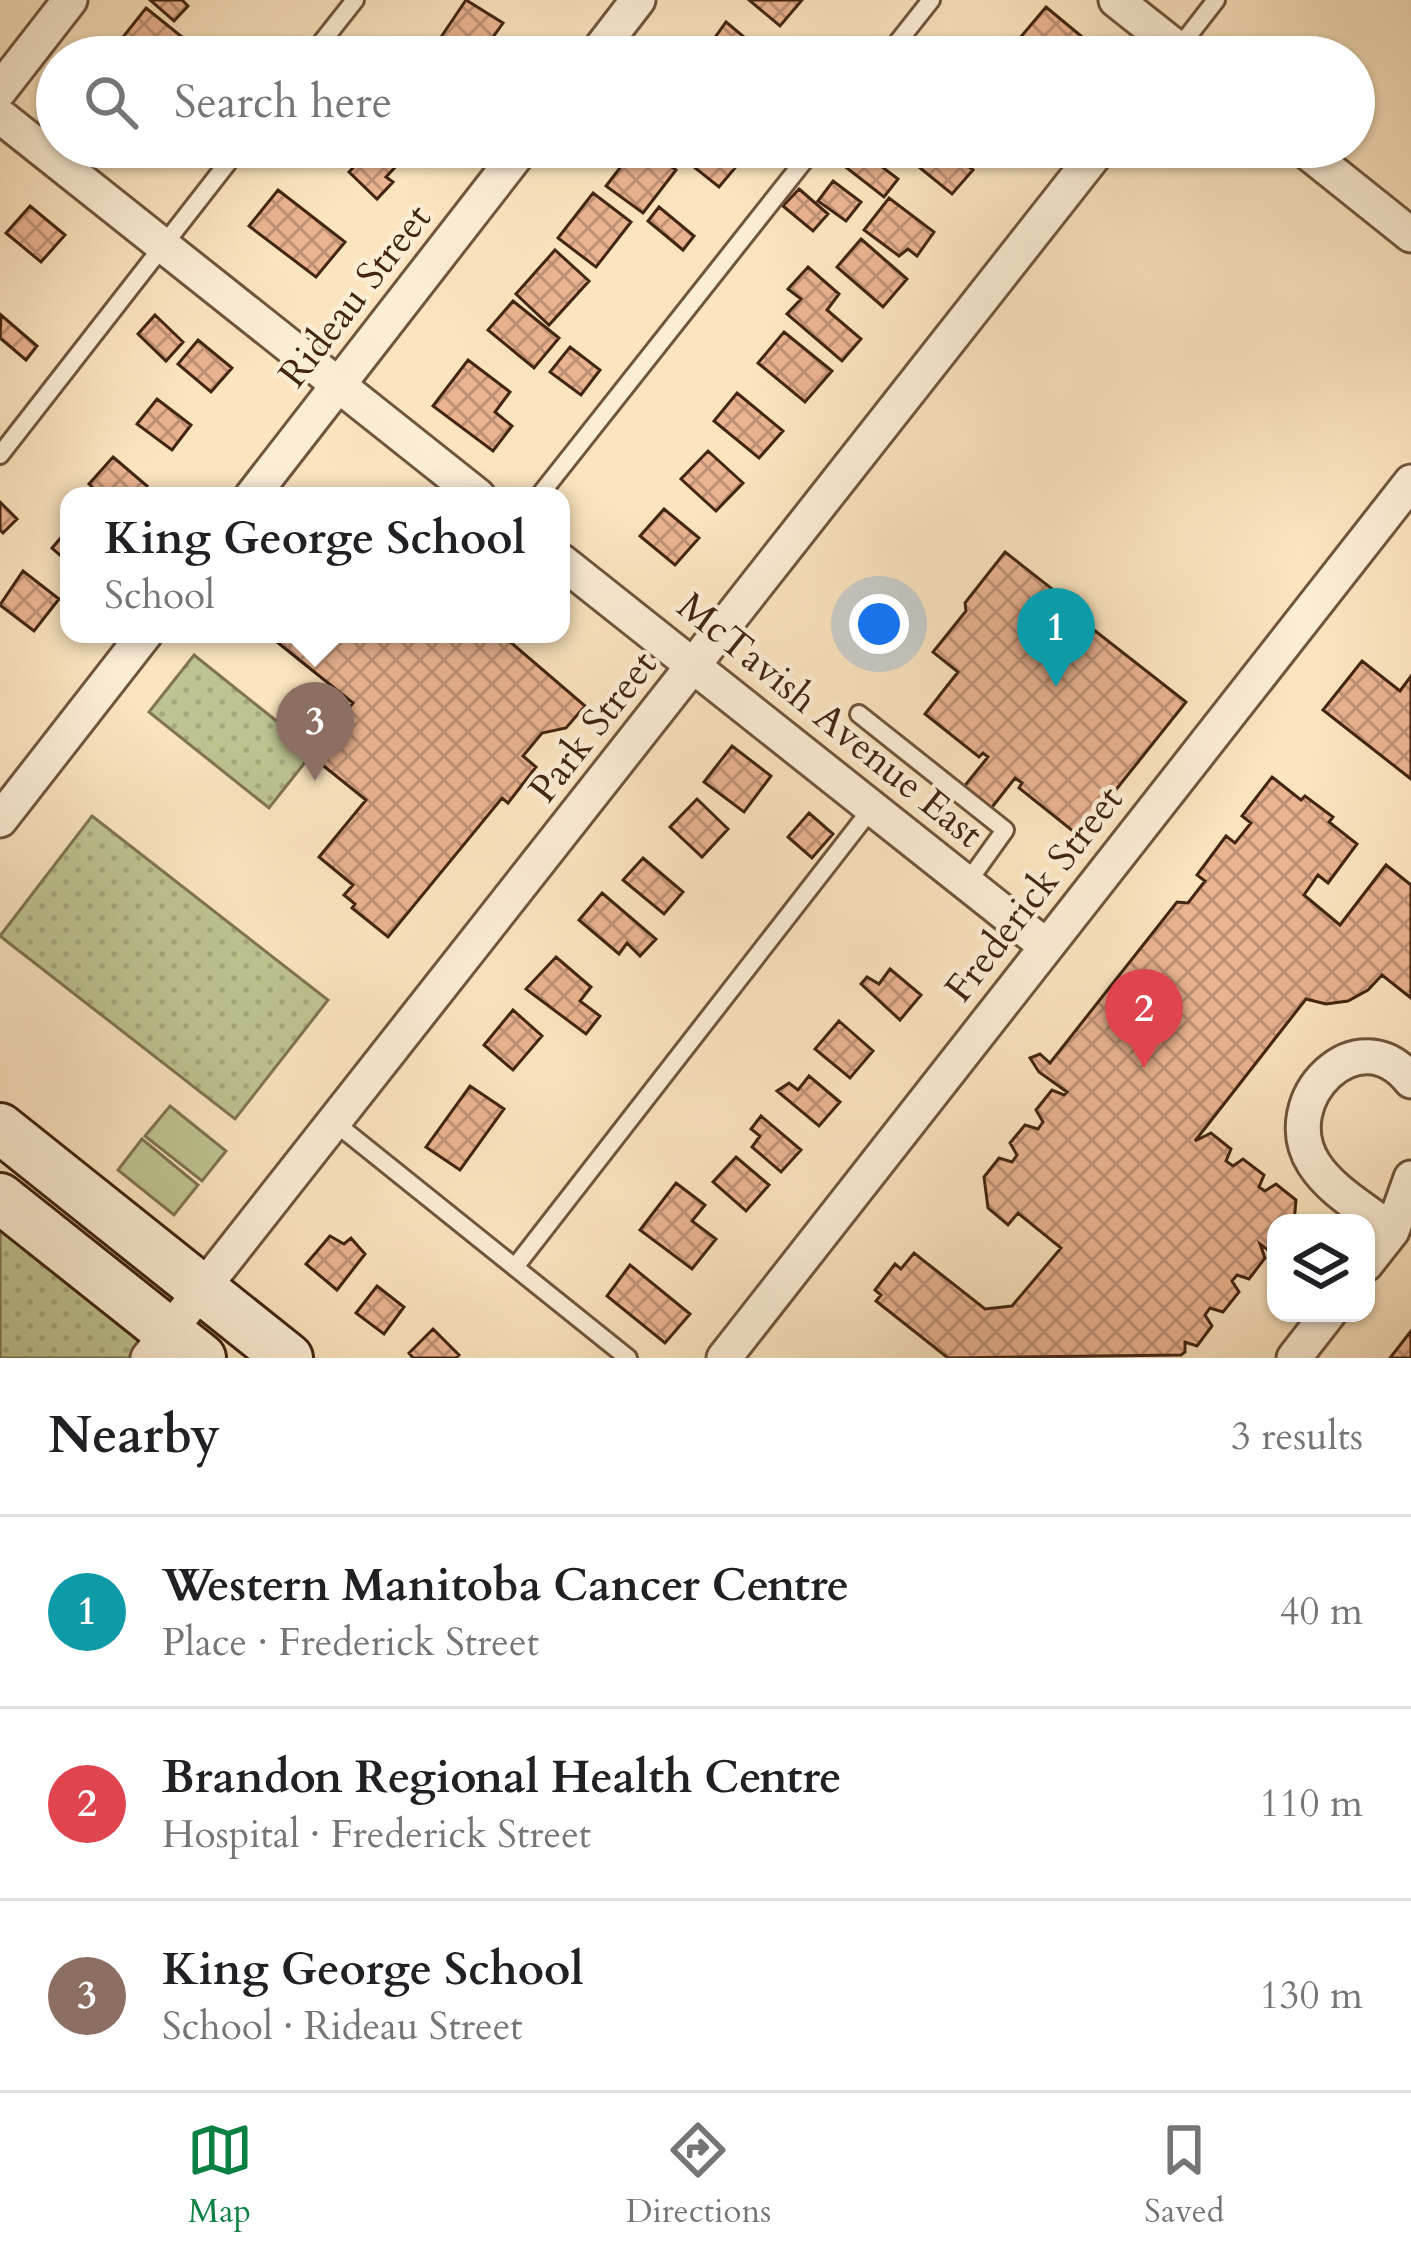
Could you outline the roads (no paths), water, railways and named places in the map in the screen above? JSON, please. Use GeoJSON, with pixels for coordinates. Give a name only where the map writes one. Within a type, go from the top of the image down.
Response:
{"type":"FeatureCollection","features":[{"type":"Feature","properties":{"kind":"main road"},"geometry":{"type":"LineString","coordinates":[[0,1128],[288,1358]]}},
{"type":"Feature","properties":{"kind":"main road"},"geometry":{"type":"LineString","coordinates":[[0,1198],[173,1349]]}},
{"type":"Feature","properties":{"kind":"street"},"geometry":{"type":"LineString","coordinates":[[42,36],[70,0]]}},
{"type":"Feature","properties":{"kind":"street"},"geometry":{"type":"LineString","coordinates":[[610,36],[638,0]]}},
{"type":"Feature","properties":{"kind":"street"},"geometry":{"type":"LineString","coordinates":[[1116,0],[1158,36]]}},
{"type":"Feature","properties":{"kind":"street"},"geometry":{"type":"LineString","coordinates":[[0,90],[36,44]]}},
{"type":"Feature","properties":{"kind":"street"},"geometry":{"type":"LineString","coordinates":[[0,116],[36,145]]}},
{"type":"Feature","properties":{"kind":"street"},"geometry":{"type":"LineString","coordinates":[[65,168],[467,487]]}},
{"type":"Feature","properties":{"kind":"street","name":"Rideau Street"},"geometry":{"type":"LineString","coordinates":[[259,487],[508,168]]}},
{"type":"Feature","properties":{"kind":"street","name":"Park Street"},"geometry":{"type":"LineString","coordinates":[[173,1349],[203,1288],[1085,168]]}},
{"type":"Feature","properties":{"kind":"street"},"geometry":{"type":"LineString","coordinates":[[1326,168],[1411,235]]}},
{"type":"Feature","properties":{"kind":"street","name":"Frederick Street"},"geometry":{"type":"LineString","coordinates":[[724,1358],[1411,482]]}},
{"type":"Feature","properties":{"kind":"street","name":"McTavish Avenue East"},"geometry":{"type":"LineString","coordinates":[[570,568],[1046,946]]}},
{"type":"Feature","properties":{"kind":"street"},"geometry":{"type":"LineString","coordinates":[[0,820],[138,643]]}},
{"type":"Feature","properties":{"kind":"street"},"geometry":{"type":"LineString","coordinates":[[1392,1231],[1324,1178],[1310,1159],[1304,1113],[1312,1090],[1348,1060],[1386,1058],[1411,1082]]}},
{"type":"Feature","properties":{"kind":"street"},"geometry":{"type":"LineString","coordinates":[[1375,1253],[1392,1231],[1411,1178]]}},
{"type":"Feature","properties":{"kind":"street"},"geometry":{"type":"LineString","coordinates":[[1294,1358],[1322,1322]]}},
{"type":"Feature","properties":{"kind":"lane"},"geometry":{"type":"LineString","coordinates":[[327,36],[355,0]]}},
{"type":"Feature","properties":{"kind":"lane"},"geometry":{"type":"LineString","coordinates":[[903,36],[931,0]]}},
{"type":"Feature","properties":{"kind":"lane"},"geometry":{"type":"LineString","coordinates":[[1191,36],[1216,0]]}},
{"type":"Feature","properties":{"kind":"lane"},"geometry":{"type":"LineString","coordinates":[[0,455],[224,168]]}},
{"type":"Feature","properties":{"kind":"lane"},"geometry":{"type":"LineString","coordinates":[[546,487],[798,168]]}},
{"type":"Feature","properties":{"kind":"lane"},"geometry":{"type":"LineString","coordinates":[[859,713],[1005,830],[967,883]]}},
{"type":"Feature","properties":{"kind":"lane"},"geometry":{"type":"LineString","coordinates":[[515,1267],[872,808]]}},
{"type":"Feature","properties":{"kind":"lane"},"geometry":{"type":"LineString","coordinates":[[334,1122],[628,1358]]}},
{"type":"Feature","properties":{"kind":"place","name":"Western Manitoba Cancer Centre"},"geometry":{"type":"Point","coordinates":[1056,687]}},
{"type":"Feature","properties":{"kind":"place","name":"King George School"},"geometry":{"type":"Point","coordinates":[315,781]}},
{"type":"Feature","properties":{"kind":"place","name":"Brandon Regional Health Centre"},"geometry":{"type":"Point","coordinates":[1144,1068]}}]}
